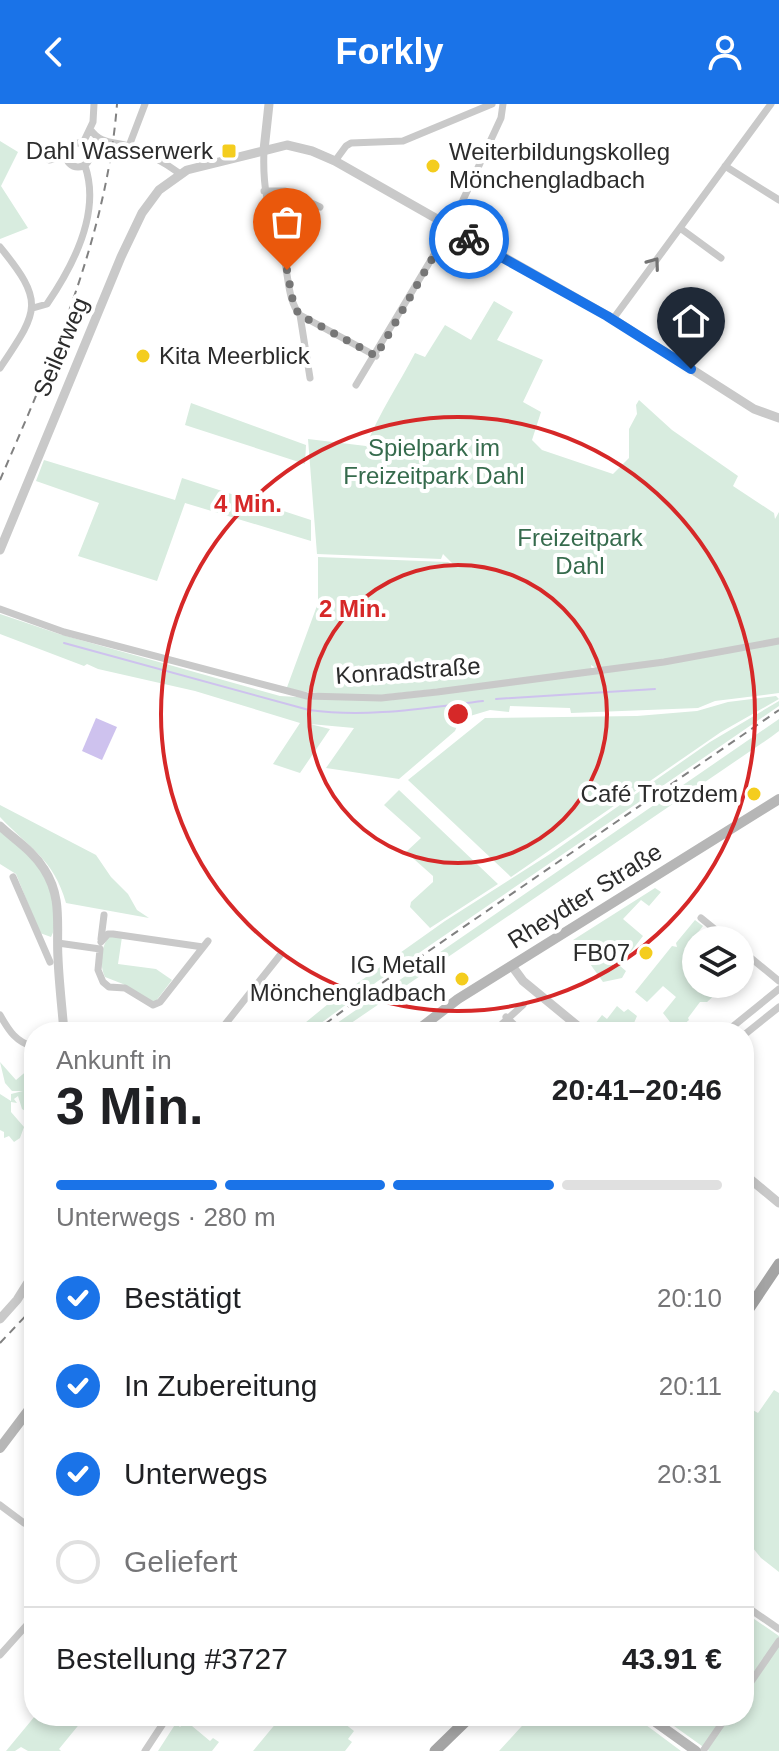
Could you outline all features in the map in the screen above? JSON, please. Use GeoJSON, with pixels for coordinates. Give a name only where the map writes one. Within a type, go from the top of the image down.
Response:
{"type":"FeatureCollection","features":[{"type":"Feature","properties":{"kind":"main road","name":"Rheydter Straße"},"geometry":{"type":"LineString","coordinates":[[428,1022],[458,999],[779,799]]}},
{"type":"Feature","properties":{"kind":"main road"},"geometry":{"type":"LineString","coordinates":[[754,1301],[779,1264]]}},
{"type":"Feature","properties":{"kind":"main road"},"geometry":{"type":"LineString","coordinates":[[754,1312],[779,1276]]}},
{"type":"Feature","properties":{"kind":"main road"},"geometry":{"type":"LineString","coordinates":[[0,1448],[24,1416]]}},
{"type":"Feature","properties":{"kind":"main road"},"geometry":{"type":"LineString","coordinates":[[427,1751],[451,1726]]}},
{"type":"Feature","properties":{"kind":"main road"},"geometry":{"type":"LineString","coordinates":[[435,1751],[461,1726]]}},
{"type":"Feature","properties":{"kind":"main road"},"geometry":{"type":"LineString","coordinates":[[661,1726],[696,1751]]}},
{"type":"Feature","properties":{"kind":"street"},"geometry":{"type":"LineString","coordinates":[[83,143],[90,129],[94,104]]}},
{"type":"Feature","properties":{"kind":"street"},"geometry":{"type":"LineString","coordinates":[[129,146],[145,104]]}},
{"type":"Feature","properties":{"kind":"street"},"geometry":{"type":"LineString","coordinates":[[269,104],[264,191],[294,307],[300,315],[376,356]]}},
{"type":"Feature","properties":{"kind":"street"},"geometry":{"type":"LineString","coordinates":[[335,161],[351,143],[403,141],[492,104]]}},
{"type":"Feature","properties":{"kind":"street"},"geometry":{"type":"LineString","coordinates":[[356,385],[450,228],[501,118],[503,104]]}},
{"type":"Feature","properties":{"kind":"street"},"geometry":{"type":"LineString","coordinates":[[613,319],[771,104]]}},
{"type":"Feature","properties":{"kind":"street"},"geometry":{"type":"LineString","coordinates":[[90,129],[105,142],[129,146],[155,157],[179,173],[287,145],[335,161],[613,319],[754,409],[779,418]]}},
{"type":"Feature","properties":{"kind":"street"},"geometry":{"type":"LineString","coordinates":[[90,150],[105,142]]}},
{"type":"Feature","properties":{"kind":"street"},"geometry":{"type":"LineString","coordinates":[[33,308],[47,304],[71,268],[91,194],[85,166],[90,150],[83,143]]}},
{"type":"Feature","properties":{"kind":"street"},"geometry":{"type":"LineString","coordinates":[[83,143],[70,145],[66,157],[75,167],[85,166]]}},
{"type":"Feature","properties":{"kind":"street"},"geometry":{"type":"LineString","coordinates":[[46,156],[49,160],[66,157]]}},
{"type":"Feature","properties":{"kind":"street"},"geometry":{"type":"LineString","coordinates":[[725,166],[779,200]]}},
{"type":"Feature","properties":{"kind":"street","name":"Seilerweg"},"geometry":{"type":"LineString","coordinates":[[0,550],[121,257],[151,200],[179,173]]}},
{"type":"Feature","properties":{"kind":"street"},"geometry":{"type":"LineString","coordinates":[[264,191],[285,191],[320,207]]}},
{"type":"Feature","properties":{"kind":"street"},"geometry":{"type":"LineString","coordinates":[[680,228],[721,258]]}},
{"type":"Feature","properties":{"kind":"street"},"geometry":{"type":"LineString","coordinates":[[0,247],[23,275],[30,289],[33,308],[25,332],[0,368]]}},
{"type":"Feature","properties":{"kind":"street"},"geometry":{"type":"LineString","coordinates":[[300,315],[310,378]]}},
{"type":"Feature","properties":{"kind":"street","name":"Konradstraße"},"geometry":{"type":"LineString","coordinates":[[0,609],[64,632],[307,696],[381,698],[488,686],[676,660],[779,641]]}},
{"type":"Feature","properties":{"kind":"street"},"geometry":{"type":"LineString","coordinates":[[0,826],[38,860],[53,885],[59,916],[63,1022]]}},
{"type":"Feature","properties":{"kind":"street"},"geometry":{"type":"LineString","coordinates":[[13,877],[50,962]]}},
{"type":"Feature","properties":{"kind":"street"},"geometry":{"type":"LineString","coordinates":[[100,945],[108,934],[205,944],[160,1002],[153,1005],[125,988],[109,987],[103,982],[98,970],[100,945],[104,915]]}},
{"type":"Feature","properties":{"kind":"street"},"geometry":{"type":"LineString","coordinates":[[701,918],[711,926]]}},
{"type":"Feature","properties":{"kind":"street"},"geometry":{"type":"LineString","coordinates":[[58,943],[100,945]]}},
{"type":"Feature","properties":{"kind":"street"},"geometry":{"type":"LineString","coordinates":[[227,1022],[281,954]]}},
{"type":"Feature","properties":{"kind":"street"},"geometry":{"type":"LineString","coordinates":[[754,960],[779,981]]}},
{"type":"Feature","properties":{"kind":"street"},"geometry":{"type":"LineString","coordinates":[[512,966],[523,981],[573,1022]]}},
{"type":"Feature","properties":{"kind":"street"},"geometry":{"type":"LineString","coordinates":[[738,1022],[779,989]]}},
{"type":"Feature","properties":{"kind":"street"},"geometry":{"type":"LineString","coordinates":[[502,1022],[523,1005]]}},
{"type":"Feature","properties":{"kind":"street"},"geometry":{"type":"LineString","coordinates":[[754,1027],[779,1007]]}},
{"type":"Feature","properties":{"kind":"street"},"geometry":{"type":"LineString","coordinates":[[0,1015],[11,1034],[24,1043]]}},
{"type":"Feature","properties":{"kind":"street"},"geometry":{"type":"LineString","coordinates":[[506,1017],[511,1022]]}},
{"type":"Feature","properties":{"kind":"street"},"geometry":{"type":"LineString","coordinates":[[754,1182],[779,1203]]}},
{"type":"Feature","properties":{"kind":"street"},"geometry":{"type":"LineString","coordinates":[[0,1319],[24,1289]]}},
{"type":"Feature","properties":{"kind":"street"},"geometry":{"type":"LineString","coordinates":[[0,1505],[24,1523]]}},
{"type":"Feature","properties":{"kind":"street"},"geometry":{"type":"LineString","coordinates":[[754,1612],[779,1629]]}},
{"type":"Feature","properties":{"kind":"street"},"geometry":{"type":"LineString","coordinates":[[0,1655],[24,1628]]}},
{"type":"Feature","properties":{"kind":"street"},"geometry":{"type":"LineString","coordinates":[[754,1677],[779,1641]]}},
{"type":"Feature","properties":{"kind":"street"},"geometry":{"type":"LineString","coordinates":[[145,1751],[161,1726]]}},
{"type":"Feature","properties":{"kind":"street"},"geometry":{"type":"LineString","coordinates":[[703,1751],[720,1726]]}},
{"type":"Feature","properties":{"kind":"green space"},"geometry":{"type":"Polygon","coordinates":[[[0,141],[18,152],[1,186],[28,228],[0,239],[0,141]]]}},
{"type":"Feature","properties":{"kind":"green space"},"geometry":{"type":"Polygon","coordinates":[[[494,301],[513,312],[497,340],[543,360],[523,402],[541,412],[532,440],[542,450],[613,474],[629,458],[629,429],[637,414],[639,400],[672,430],[738,476],[733,486],[774,513],[775,519],[779,512],[779,639],[599,670],[591,665],[592,672],[362,697],[286,690],[318,603],[318,557],[448,562],[455,566],[443,554],[441,559],[317,554],[308,439],[366,446],[415,353],[425,357],[445,325],[471,340],[494,301]]]}},
{"type":"Feature","properties":{"kind":"green space"},"geometry":{"type":"Polygon","coordinates":[[[191,403],[306,445],[305,464],[185,425],[191,403]]]}},
{"type":"Feature","properties":{"kind":"green space"},"geometry":{"type":"Polygon","coordinates":[[[44,460],[175,500],[182,478],[311,520],[311,541],[185,503],[157,581],[78,556],[99,503],[36,481],[44,460]]]}},
{"type":"Feature","properties":{"kind":"green space"},"geometry":{"type":"Polygon","coordinates":[[[0,614],[59,634],[280,696],[356,700],[779,643],[779,693],[715,701],[698,708],[571,713],[570,708],[510,706],[509,712],[490,710],[460,719],[455,731],[399,779],[326,768],[354,728],[310,724],[330,729],[300,773],[273,764],[300,723],[195,691],[87,664],[84,666],[0,634],[0,614]]]}},
{"type":"Feature","properties":{"kind":"green space"},"geometry":{"type":"Polygon","coordinates":[[[776,696],[779,699],[721,732],[511,877],[408,780],[485,718],[637,716],[697,711],[728,702],[776,696]]]}},
{"type":"Feature","properties":{"kind":"green space"},"geometry":{"type":"Polygon","coordinates":[[[779,701],[779,706],[323,1022],[306,1022],[445,921],[550,854],[710,742],[779,701]]]}},
{"type":"Feature","properties":{"kind":"green space"},"geometry":{"type":"Polygon","coordinates":[[[779,719],[779,731],[771,737],[353,1022],[339,1022],[779,719]]]}},
{"type":"Feature","properties":{"kind":"green space"},"geometry":{"type":"Polygon","coordinates":[[[399,790],[498,884],[430,928],[410,907],[411,902],[433,882],[433,876],[406,852],[421,838],[384,805],[399,790]]]}},
{"type":"Feature","properties":{"kind":"green space"},"geometry":{"type":"Polygon","coordinates":[[[0,805],[96,855],[137,910],[149,918],[66,903],[47,864],[0,817],[0,805]]]}},
{"type":"Feature","properties":{"kind":"green space"},"geometry":{"type":"Polygon","coordinates":[[[0,831],[30,855],[42,872],[54,911],[51,937],[40,933],[16,874],[0,864],[0,831]]]}},
{"type":"Feature","properties":{"kind":"green space"},"geometry":{"type":"Polygon","coordinates":[[[655,888],[661,892],[649,906],[641,900],[623,919],[643,936],[620,966],[626,971],[622,978],[603,982],[573,940],[655,888]]]}},
{"type":"Feature","properties":{"kind":"green space"},"geometry":{"type":"Polygon","coordinates":[[[109,936],[122,937],[118,964],[156,969],[172,980],[156,1001],[151,1002],[123,984],[105,977],[102,956],[109,936]]]}},
{"type":"Feature","properties":{"kind":"green space"},"geometry":{"type":"Polygon","coordinates":[[[682,936],[682,998],[711,998],[700,1002],[687,1022],[670,1022],[663,1013],[676,997],[663,986],[647,1002],[635,992],[672,946],[677,947],[676,943],[682,936]]]}},
{"type":"Feature","properties":{"kind":"green space"},"geometry":{"type":"Polygon","coordinates":[[[617,1006],[637,1016],[634,1022],[596,1022],[602,1015],[607,1019],[617,1006]]]}},
{"type":"Feature","properties":{"kind":"green space"},"geometry":{"type":"Polygon","coordinates":[[[0,1062],[16,1080],[24,1073],[24,1110],[18,1096],[14,1099],[17,1103],[11,1102],[11,1112],[24,1127],[20,1138],[14,1142],[9,1136],[4,1138],[4,1132],[0,1130],[0,1094],[11,1101],[11,1094],[23,1091],[12,1091],[5,1083],[0,1062]]]}},
{"type":"Feature","properties":{"kind":"green space"},"geometry":{"type":"Polygon","coordinates":[[[774,1390],[779,1393],[779,1572],[754,1549],[754,1411],[758,1413],[774,1390]]]}},
{"type":"Feature","properties":{"kind":"green space"},"geometry":{"type":"Polygon","coordinates":[[[754,1619],[779,1636],[779,1751],[709,1751],[674,1726],[754,1726],[754,1619]]]}},
{"type":"Feature","properties":{"kind":"green space"},"geometry":{"type":"Polygon","coordinates":[[[27,1726],[78,1726],[59,1749],[61,1751],[28,1751],[21,1747],[6,1751],[27,1726]]]}},
{"type":"Feature","properties":{"kind":"green space"},"geometry":{"type":"Polygon","coordinates":[[[174,1726],[192,1726],[210,1741],[213,1738],[219,1742],[212,1751],[158,1751],[174,1726]]]}},
{"type":"Feature","properties":{"kind":"green space"},"geometry":{"type":"Polygon","coordinates":[[[274,1726],[348,1726],[354,1731],[348,1739],[352,1742],[345,1751],[253,1751],[274,1726]]]}},
{"type":"Feature","properties":{"kind":"green space"},"geometry":{"type":"Polygon","coordinates":[[[522,1726],[647,1726],[681,1751],[499,1751],[522,1726]]]}},
{"type":"Feature","properties":{"kind":"shaded area"},"geometry":{"type":"Polygon","coordinates":[[[96,718],[117,727],[102,760],[82,751],[96,718]]]}},
{"type":"Feature","properties":{"kind":"waterway"},"geometry":{"type":"LineString","coordinates":[[64,643],[309,710],[374,713],[483,701]]}},
{"type":"Feature","properties":{"kind":"waterway"},"geometry":{"type":"LineString","coordinates":[[496,699],[655,689]]}},
{"type":"Feature","properties":{"kind":"railway"},"geometry":{"type":"LineString","coordinates":[[0,480],[57,343],[89,249],[102,201],[117,104]]}},
{"type":"Feature","properties":{"kind":"railway"},"geometry":{"type":"LineString","coordinates":[[328,1022],[779,710]]}},
{"type":"Feature","properties":{"kind":"railway"},"geometry":{"type":"LineString","coordinates":[[0,1343],[24,1318]]}},
{"type":"Feature","properties":{"kind":"way so far"},"geometry":{"type":"LineString","coordinates":[[287,270],[294,307],[300,315],[376,356],[450,228],[469,239]]}},
{"type":"Feature","properties":{"kind":"place","name":"Dahl Wasserwerk"},"geometry":{"type":"Point","coordinates":[229,151]}},
{"type":"Feature","properties":{"kind":"place","name":"Weiterbildungskolleg Mönchengladbach"},"geometry":{"type":"Point","coordinates":[433,166]}},
{"type":"Feature","properties":{"kind":"place","name":"Kita Meerblick"},"geometry":{"type":"Point","coordinates":[143,356]}},
{"type":"Feature","properties":{"kind":"place","name":"Café Trotzdem"},"geometry":{"type":"Point","coordinates":[754,794]}},
{"type":"Feature","properties":{"kind":"place","name":"FB07"},"geometry":{"type":"Point","coordinates":[646,953]}},
{"type":"Feature","properties":{"kind":"place","name":"IG Metall Mönchengladbach"},"geometry":{"type":"Point","coordinates":[462,979]}},
{"type":"Feature","properties":{"kind":"route"},"geometry":{"type":"LineString","coordinates":[[469,239],[607,316],[691,369]]}},
{"type":"Feature","properties":{"kind":"park label","name":"Spielpark im Freizeitpark Dahl"},"geometry":{"type":"Point","coordinates":[434,462]}},
{"type":"Feature","properties":{"kind":"park label","name":"Freizeitpark Dahl"},"geometry":{"type":"Point","coordinates":[580,552]}}]}
